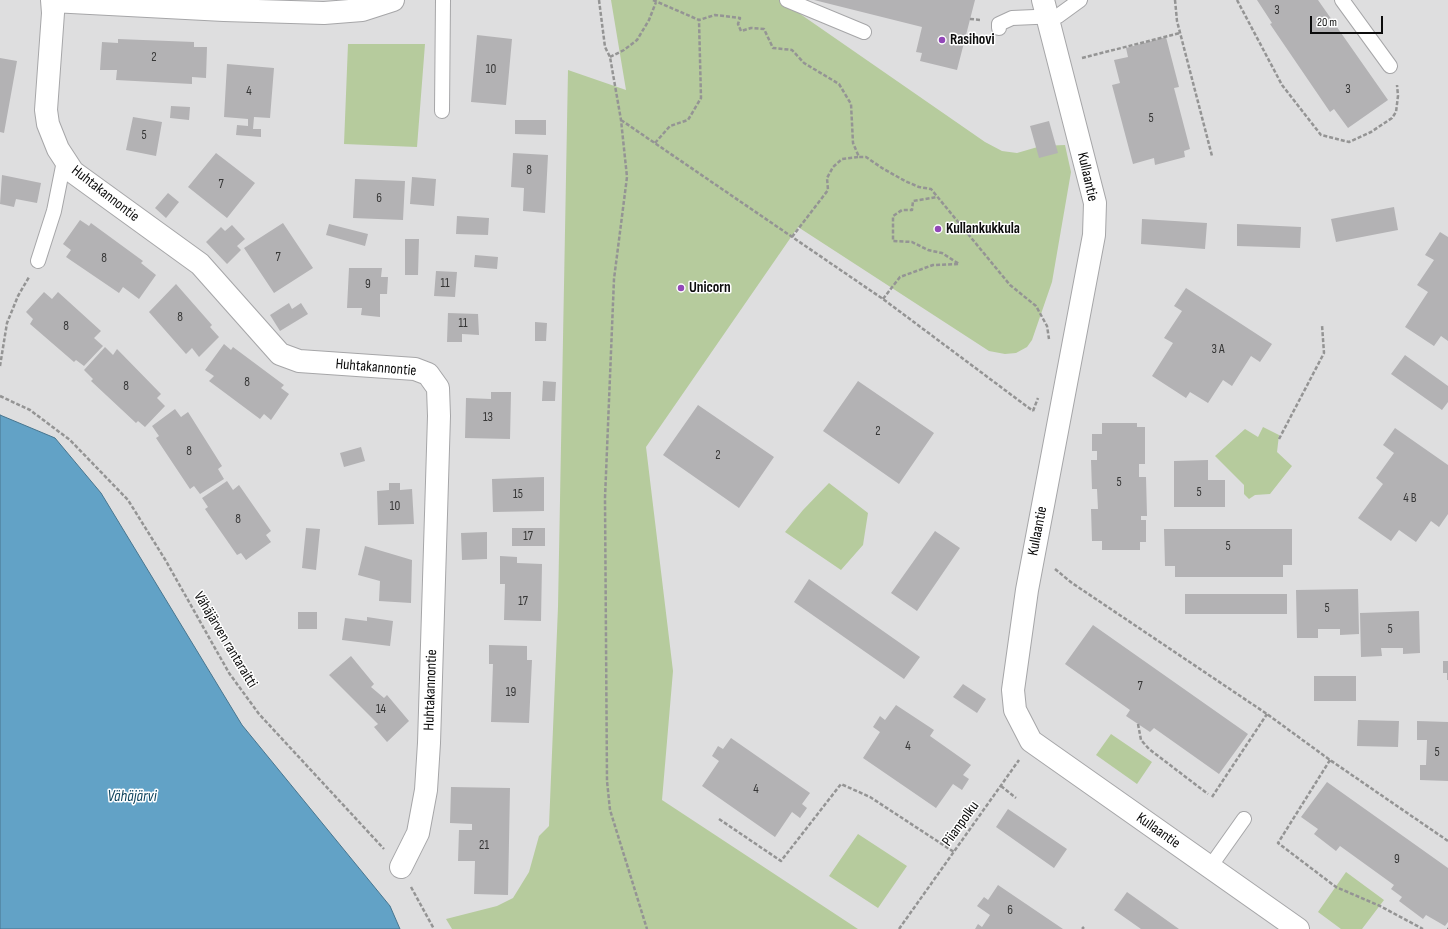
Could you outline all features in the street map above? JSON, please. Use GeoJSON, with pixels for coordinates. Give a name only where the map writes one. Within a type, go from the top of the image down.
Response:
{"type":"FeatureCollection","features":[{"type":"Feature","properties":{"kind":"street"},"geometry":{"type":"LineString","coordinates":[[52,0],[224,10],[324,13],[362,10],[393,0]]}},
{"type":"Feature","properties":{"kind":"street","name":"Huhtakannontie"},"geometry":{"type":"LineString","coordinates":[[52,0],[52,25],[46,110],[52,137],[64,161],[73,172],[200,264],[280,354],[299,361],[415,369],[428,374],[438,388],[439,424],[430,742],[426,790],[418,833],[401,867]]}},
{"type":"Feature","properties":{"kind":"street","name":"Kullaantie"},"geometry":{"type":"LineString","coordinates":[[1045,9],[1095,203],[1094,235],[1034,553],[1014,690],[1015,710],[1031,741],[1298,929]]}},
{"type":"Feature","properties":{"kind":"lane"},"geometry":{"type":"LineString","coordinates":[[442,111],[443,0]]}},
{"type":"Feature","properties":{"kind":"lane"},"geometry":{"type":"LineString","coordinates":[[787,0],[864,32]]}},
{"type":"Feature","properties":{"kind":"lane"},"geometry":{"type":"LineString","coordinates":[[999,28],[999,24],[1012,18],[1045,9],[1058,16],[1080,0]]}},
{"type":"Feature","properties":{"kind":"lane"},"geometry":{"type":"LineString","coordinates":[[1342,0],[1390,66]]}},
{"type":"Feature","properties":{"kind":"lane"},"geometry":{"type":"LineString","coordinates":[[38,261],[54,212],[64,161]]}},
{"type":"Feature","properties":{"kind":"lane"},"geometry":{"type":"LineString","coordinates":[[1210,867],[1244,819]]}},
{"type":"Feature","properties":{"kind":"path"},"geometry":{"type":"LineString","coordinates":[[600,0],[605,47],[610,57],[622,120],[626,177],[614,279],[605,498],[607,781],[610,810],[648,929]]}},
{"type":"Feature","properties":{"kind":"path"},"geometry":{"type":"LineString","coordinates":[[1175,0],[1180,33],[1212,156]]}},
{"type":"Feature","properties":{"kind":"path"},"geometry":{"type":"LineString","coordinates":[[1237,0],[1282,85],[1321,135],[1349,142],[1372,132],[1392,118],[1398,105],[1398,96],[1397,84],[1390,66]]}},
{"type":"Feature","properties":{"kind":"path"},"geometry":{"type":"LineString","coordinates":[[610,57],[624,50],[637,40],[649,20],[654,1],[698,20],[715,15],[740,18],[738,24],[740,30],[751,28],[764,29],[773,48],[792,50],[804,63],[839,84],[851,104],[853,143],[859,157]]}},
{"type":"Feature","properties":{"kind":"path"},"geometry":{"type":"LineString","coordinates":[[655,143],[670,126],[688,120],[701,98],[698,20]]}},
{"type":"Feature","properties":{"kind":"path"},"geometry":{"type":"LineString","coordinates":[[1074,60],[1180,33]]}},
{"type":"Feature","properties":{"kind":"path"},"geometry":{"type":"LineString","coordinates":[[622,120],[883,299],[1033,411],[1058,421]]}},
{"type":"Feature","properties":{"kind":"path"},"geometry":{"type":"LineString","coordinates":[[792,237],[828,190],[827,178],[833,167],[842,159],[866,157],[905,181],[919,187],[931,189],[1010,286],[1036,306],[1047,326],[1050,346]]}},
{"type":"Feature","properties":{"kind":"path"},"geometry":{"type":"LineString","coordinates":[[883,299],[900,277],[933,265],[959,264],[942,253],[928,250],[912,242],[893,241],[894,216],[902,210],[912,210],[913,200],[937,197]]}},
{"type":"Feature","properties":{"kind":"path"},"geometry":{"type":"LineString","coordinates":[[0,366],[7,323],[18,296],[38,261]]}},
{"type":"Feature","properties":{"kind":"path"},"geometry":{"type":"LineString","coordinates":[[1279,439],[1324,353],[1322,325]]}},
{"type":"Feature","properties":{"kind":"path","name":"Vähäjärven rantaraitti"},"geometry":{"type":"LineString","coordinates":[[0,396],[30,410],[70,440],[128,500],[166,561],[233,679],[259,714],[401,867],[434,929]]}},
{"type":"Feature","properties":{"kind":"path"},"geometry":{"type":"LineString","coordinates":[[1033,411],[1038,397]]}},
{"type":"Feature","properties":{"kind":"path"},"geometry":{"type":"LineString","coordinates":[[1034,553],[1072,583],[1267,714],[1330,760],[1448,841]]}},
{"type":"Feature","properties":{"kind":"path"},"geometry":{"type":"LineString","coordinates":[[1212,797],[1267,714]]}},
{"type":"Feature","properties":{"kind":"path"},"geometry":{"type":"LineString","coordinates":[[1138,724],[1140,740],[1149,749],[1208,794]]}},
{"type":"Feature","properties":{"kind":"path","name":"Piianpolku"},"geometry":{"type":"LineString","coordinates":[[898,929],[1001,786],[1031,741]]}},
{"type":"Feature","properties":{"kind":"path"},"geometry":{"type":"LineString","coordinates":[[1330,760],[1278,843],[1336,887],[1380,906],[1423,929]]}},
{"type":"Feature","properties":{"kind":"path"},"geometry":{"type":"LineString","coordinates":[[719,819],[781,861],[841,784],[870,797],[954,852]]}},
{"type":"Feature","properties":{"kind":"path"},"geometry":{"type":"LineString","coordinates":[[1001,786],[1016,798]]}},
{"type":"Feature","properties":{"kind":"green space"},"geometry":{"type":"Polygon","coordinates":[[[611,0],[780,0],[985,142],[1002,151],[1017,153],[1041,146],[1065,145],[1071,172],[1052,282],[1032,340],[1027,347],[1016,353],[1005,354],[989,351],[798,227],[646,447],[673,671],[662,800],[858,929],[452,929],[446,919],[497,906],[513,898],[529,872],[539,836],[549,826],[558,607],[568,70],[626,90],[611,0]]]}},
{"type":"Feature","properties":{"kind":"green space"},"geometry":{"type":"Polygon","coordinates":[[[348,44],[425,44],[417,147],[344,144],[348,44]]]}},
{"type":"Feature","properties":{"kind":"green space"},"geometry":{"type":"Polygon","coordinates":[[[1263,427],[1279,435],[1277,452],[1292,466],[1270,494],[1255,495],[1249,499],[1244,494],[1244,485],[1215,456],[1245,429],[1258,437],[1263,427]]]}},
{"type":"Feature","properties":{"kind":"green space"},"geometry":{"type":"Polygon","coordinates":[[[829,483],[868,513],[863,545],[841,570],[785,532],[803,510],[829,483]]]}},
{"type":"Feature","properties":{"kind":"green space"},"geometry":{"type":"Polygon","coordinates":[[[1111,734],[1152,762],[1137,784],[1096,755],[1111,734]]]}},
{"type":"Feature","properties":{"kind":"green space"},"geometry":{"type":"Polygon","coordinates":[[[858,834],[907,866],[878,908],[829,876],[858,834]]]}},
{"type":"Feature","properties":{"kind":"green space"},"geometry":{"type":"Polygon","coordinates":[[[1346,872],[1384,900],[1362,929],[1341,929],[1318,912],[1346,872]]]}},
{"type":"Feature","properties":{"kind":"water","name":"Vähäjärvi"},"geometry":{"type":"Polygon","coordinates":[[[0,415],[55,438],[101,493],[242,725],[390,906],[400,929],[0,929],[0,415]]]}},
{"type":"Feature","properties":{"kind":"building","name":"Rasihovi"},"geometry":{"type":"Polygon","coordinates":[[[814,0],[975,0],[957,70],[920,61],[922,53],[916,52],[922,27],[814,0]]]}},
{"type":"Feature","properties":{"kind":"building"},"geometry":{"type":"Polygon","coordinates":[[[1257,0],[1318,0],[1388,100],[1348,128],[1334,109],[1330,112],[1270,24],[1272,23],[1257,0]]]}},
{"type":"Feature","properties":{"kind":"building"},"geometry":{"type":"Polygon","coordinates":[[[477,35],[512,39],[506,105],[471,102],[477,35]]]}},
{"type":"Feature","properties":{"kind":"building"},"geometry":{"type":"Polygon","coordinates":[[[1166,37],[1179,87],[1174,88],[1190,149],[1184,151],[1185,157],[1155,165],[1154,158],[1133,164],[1112,85],[1120,83],[1114,60],[1128,57],[1126,48],[1166,37]]]}},
{"type":"Feature","properties":{"kind":"building"},"geometry":{"type":"Polygon","coordinates":[[[118,39],[194,42],[194,47],[207,47],[206,78],[192,77],[192,84],[116,80],[117,70],[100,70],[102,42],[118,43],[118,39]]]}},
{"type":"Feature","properties":{"kind":"building"},"geometry":{"type":"Polygon","coordinates":[[[0,58],[17,61],[4,133],[0,132],[0,58]]]}},
{"type":"Feature","properties":{"kind":"building"},"geometry":{"type":"Polygon","coordinates":[[[227,64],[274,68],[270,118],[254,117],[253,129],[261,129],[261,137],[236,135],[237,125],[248,126],[248,119],[224,117],[227,64]]]}},
{"type":"Feature","properties":{"kind":"building"},"geometry":{"type":"Polygon","coordinates":[[[171,106],[190,107],[189,120],[170,118],[171,106]]]}},
{"type":"Feature","properties":{"kind":"building"},"geometry":{"type":"Polygon","coordinates":[[[133,117],[162,122],[156,156],[126,150],[133,117]]]}},
{"type":"Feature","properties":{"kind":"building"},"geometry":{"type":"Polygon","coordinates":[[[515,120],[546,120],[546,135],[515,134],[515,120]]]}},
{"type":"Feature","properties":{"kind":"building"},"geometry":{"type":"Polygon","coordinates":[[[1049,121],[1058,153],[1039,158],[1030,126],[1049,121]]]}},
{"type":"Feature","properties":{"kind":"building"},"geometry":{"type":"Polygon","coordinates":[[[216,153],[255,183],[227,218],[188,187],[216,153]]]}},
{"type":"Feature","properties":{"kind":"building"},"geometry":{"type":"Polygon","coordinates":[[[513,153],[548,155],[545,213],[523,211],[524,188],[511,187],[513,153]]]}},
{"type":"Feature","properties":{"kind":"building"},"geometry":{"type":"Polygon","coordinates":[[[2,175],[41,183],[37,203],[16,199],[14,207],[0,204],[2,175]]]}},
{"type":"Feature","properties":{"kind":"building"},"geometry":{"type":"Polygon","coordinates":[[[412,177],[436,179],[434,206],[410,204],[412,177]]]}},
{"type":"Feature","properties":{"kind":"building"},"geometry":{"type":"Polygon","coordinates":[[[355,179],[405,181],[403,220],[353,218],[355,179]]]}},
{"type":"Feature","properties":{"kind":"building"},"geometry":{"type":"Polygon","coordinates":[[[168,193],[179,202],[166,218],[155,208],[168,193]]]}},
{"type":"Feature","properties":{"kind":"building"},"geometry":{"type":"Polygon","coordinates":[[[1394,207],[1398,230],[1336,242],[1331,219],[1394,207]]]}},
{"type":"Feature","properties":{"kind":"building"},"geometry":{"type":"Polygon","coordinates":[[[457,216],[489,218],[488,235],[456,234],[457,216]]]}},
{"type":"Feature","properties":{"kind":"building"},"geometry":{"type":"Polygon","coordinates":[[[1142,219],[1207,223],[1205,249],[1141,244],[1142,219]]]}},
{"type":"Feature","properties":{"kind":"building"},"geometry":{"type":"Polygon","coordinates":[[[80,220],[89,226],[91,223],[143,261],[141,263],[156,275],[139,299],[123,287],[119,293],[66,257],[71,250],[63,244],[80,220]]]}},
{"type":"Feature","properties":{"kind":"building"},"geometry":{"type":"Polygon","coordinates":[[[283,223],[313,268],[274,293],[244,248],[283,223]]]}},
{"type":"Feature","properties":{"kind":"building"},"geometry":{"type":"Polygon","coordinates":[[[329,224],[368,234],[365,246],[326,235],[329,224]]]}},
{"type":"Feature","properties":{"kind":"building"},"geometry":{"type":"Polygon","coordinates":[[[1237,224],[1301,227],[1300,248],[1237,246],[1237,224]]]}},
{"type":"Feature","properties":{"kind":"building"},"geometry":{"type":"Polygon","coordinates":[[[232,225],[245,239],[237,246],[241,250],[227,264],[206,242],[221,227],[225,231],[232,225]]]}},
{"type":"Feature","properties":{"kind":"building"},"geometry":{"type":"Polygon","coordinates":[[[1440,232],[1448,237],[1448,341],[1441,336],[1434,346],[1405,327],[1428,292],[1417,285],[1434,260],[1425,255],[1440,232]]]}},
{"type":"Feature","properties":{"kind":"building"},"geometry":{"type":"Polygon","coordinates":[[[405,239],[419,239],[418,275],[405,275],[405,239]]]}},
{"type":"Feature","properties":{"kind":"building"},"geometry":{"type":"Polygon","coordinates":[[[475,255],[498,257],[497,269],[474,267],[475,255]]]}},
{"type":"Feature","properties":{"kind":"building"},"geometry":{"type":"Polygon","coordinates":[[[349,268],[382,268],[381,277],[388,277],[387,294],[380,294],[380,317],[361,315],[362,308],[347,308],[349,268]]]}},
{"type":"Feature","properties":{"kind":"building"},"geometry":{"type":"Polygon","coordinates":[[[436,271],[457,272],[455,297],[434,296],[436,271]]]}},
{"type":"Feature","properties":{"kind":"building"},"geometry":{"type":"Polygon","coordinates":[[[176,284],[212,325],[210,327],[219,337],[199,357],[192,348],[186,354],[149,312],[176,284]]]}},
{"type":"Feature","properties":{"kind":"building"},"geometry":{"type":"Polygon","coordinates":[[[1186,288],[1272,344],[1260,362],[1251,356],[1232,386],[1223,380],[1208,403],[1190,392],[1186,398],[1152,376],[1173,343],[1164,338],[1182,311],[1174,306],[1186,288]]]}},
{"type":"Feature","properties":{"kind":"building"},"geometry":{"type":"Polygon","coordinates":[[[44,292],[52,299],[58,292],[101,331],[94,338],[103,346],[84,366],[76,360],[74,362],[30,324],[33,319],[26,312],[44,292]]]}},
{"type":"Feature","properties":{"kind":"building"},"geometry":{"type":"Polygon","coordinates":[[[289,303],[292,309],[301,303],[308,314],[280,331],[270,315],[289,303]]]}},
{"type":"Feature","properties":{"kind":"building"},"geometry":{"type":"Polygon","coordinates":[[[448,313],[478,314],[479,335],[462,334],[462,342],[447,342],[448,313]]]}},
{"type":"Feature","properties":{"kind":"building"},"geometry":{"type":"Polygon","coordinates":[[[535,322],[547,323],[546,341],[535,341],[535,322]]]}},
{"type":"Feature","properties":{"kind":"building"},"geometry":{"type":"Polygon","coordinates":[[[224,344],[231,350],[233,347],[284,385],[281,388],[289,394],[271,420],[264,414],[260,419],[209,381],[214,376],[205,370],[224,344]]]}},
{"type":"Feature","properties":{"kind":"building"},"geometry":{"type":"Polygon","coordinates":[[[105,347],[113,355],[117,349],[161,394],[157,398],[165,406],[145,427],[138,421],[136,423],[91,381],[93,379],[84,370],[105,347]]]}},
{"type":"Feature","properties":{"kind":"building"},"geometry":{"type":"Polygon","coordinates":[[[1405,355],[1448,386],[1448,402],[1442,410],[1391,374],[1405,355]]]}},
{"type":"Feature","properties":{"kind":"building"},"geometry":{"type":"Polygon","coordinates":[[[543,381],[556,382],[555,401],[542,401],[543,381]]]}},
{"type":"Feature","properties":{"kind":"building"},"geometry":{"type":"Polygon","coordinates":[[[858,381],[934,433],[899,484],[823,431],[858,381]]]}},
{"type":"Feature","properties":{"kind":"building"},"geometry":{"type":"Polygon","coordinates":[[[491,392],[511,392],[510,439],[465,438],[466,398],[491,399],[491,392]]]}},
{"type":"Feature","properties":{"kind":"building"},"geometry":{"type":"Polygon","coordinates":[[[698,405],[774,457],[739,508],[663,455],[698,405]]]}},
{"type":"Feature","properties":{"kind":"building"},"geometry":{"type":"Polygon","coordinates":[[[175,409],[181,417],[188,412],[222,466],[218,469],[224,479],[200,494],[194,486],[190,489],[156,438],[159,436],[152,426],[175,409]]]}},
{"type":"Feature","properties":{"kind":"building"},"geometry":{"type":"Polygon","coordinates":[[[1102,423],[1137,423],[1137,427],[1145,427],[1145,464],[1139,464],[1139,477],[1146,477],[1147,516],[1141,516],[1141,520],[1146,520],[1146,542],[1140,542],[1140,550],[1102,550],[1102,541],[1092,541],[1091,509],[1098,509],[1097,489],[1092,489],[1091,460],[1097,460],[1097,451],[1092,451],[1092,434],[1102,434],[1102,423]]]}},
{"type":"Feature","properties":{"kind":"building"},"geometry":{"type":"Polygon","coordinates":[[[1395,428],[1448,465],[1448,514],[1439,527],[1431,521],[1416,542],[1399,530],[1391,541],[1358,518],[1383,484],[1376,478],[1394,453],[1383,445],[1395,428]]]}},
{"type":"Feature","properties":{"kind":"building"},"geometry":{"type":"Polygon","coordinates":[[[361,447],[365,461],[344,467],[340,453],[361,447]]]}},
{"type":"Feature","properties":{"kind":"building"},"geometry":{"type":"Polygon","coordinates":[[[1208,460],[1208,480],[1225,480],[1225,507],[1174,507],[1174,461],[1208,460]]]}},
{"type":"Feature","properties":{"kind":"building"},"geometry":{"type":"Polygon","coordinates":[[[544,477],[544,511],[493,512],[492,479],[544,477]]]}},
{"type":"Feature","properties":{"kind":"building"},"geometry":{"type":"Polygon","coordinates":[[[227,481],[233,490],[239,485],[271,531],[266,535],[271,542],[246,560],[241,553],[237,555],[205,509],[208,507],[202,498],[227,481]]]}},
{"type":"Feature","properties":{"kind":"building"},"geometry":{"type":"Polygon","coordinates":[[[389,483],[400,483],[400,490],[412,489],[414,524],[378,525],[377,491],[389,490],[389,483]]]}},
{"type":"Feature","properties":{"kind":"building"},"geometry":{"type":"Polygon","coordinates":[[[306,528],[320,529],[316,570],[302,568],[306,528]]]}},
{"type":"Feature","properties":{"kind":"building"},"geometry":{"type":"Polygon","coordinates":[[[512,528],[545,528],[545,546],[512,546],[512,528]]]}},
{"type":"Feature","properties":{"kind":"building"},"geometry":{"type":"Polygon","coordinates":[[[1164,529],[1292,529],[1292,565],[1283,565],[1283,577],[1175,577],[1175,566],[1165,566],[1164,529]]]}},
{"type":"Feature","properties":{"kind":"building"},"geometry":{"type":"Polygon","coordinates":[[[935,531],[960,548],[917,611],[891,593],[935,531]]]}},
{"type":"Feature","properties":{"kind":"building"},"geometry":{"type":"Polygon","coordinates":[[[487,532],[487,559],[462,560],[461,533],[487,532]]]}},
{"type":"Feature","properties":{"kind":"building"},"geometry":{"type":"Polygon","coordinates":[[[365,546],[412,560],[411,603],[379,601],[380,581],[358,575],[365,546]]]}},
{"type":"Feature","properties":{"kind":"building"},"geometry":{"type":"Polygon","coordinates":[[[500,556],[517,557],[517,563],[542,564],[541,621],[504,620],[505,584],[500,584],[500,556]]]}},
{"type":"Feature","properties":{"kind":"building"},"geometry":{"type":"Polygon","coordinates":[[[809,579],[920,657],[904,679],[794,602],[809,579]]]}},
{"type":"Feature","properties":{"kind":"building"},"geometry":{"type":"Polygon","coordinates":[[[1358,589],[1359,634],[1340,635],[1340,629],[1318,629],[1318,638],[1297,638],[1296,590],[1358,589]]]}},
{"type":"Feature","properties":{"kind":"building"},"geometry":{"type":"Polygon","coordinates":[[[1185,594],[1287,594],[1287,614],[1185,614],[1185,594]]]}},
{"type":"Feature","properties":{"kind":"building"},"geometry":{"type":"Polygon","coordinates":[[[1419,611],[1420,653],[1403,654],[1403,648],[1381,648],[1382,656],[1361,657],[1360,613],[1419,611]]]}},
{"type":"Feature","properties":{"kind":"building"},"geometry":{"type":"Polygon","coordinates":[[[298,612],[317,612],[317,629],[298,629],[298,612]]]}},
{"type":"Feature","properties":{"kind":"building"},"geometry":{"type":"Polygon","coordinates":[[[367,617],[393,621],[390,646],[342,640],[345,618],[367,621],[367,617]]]}},
{"type":"Feature","properties":{"kind":"building"},"geometry":{"type":"Polygon","coordinates":[[[1093,625],[1248,734],[1219,774],[1154,728],[1150,732],[1126,716],[1130,710],[1065,664],[1093,625]]]}},
{"type":"Feature","properties":{"kind":"building"},"geometry":{"type":"Polygon","coordinates":[[[489,645],[527,646],[527,660],[532,660],[529,723],[491,722],[493,664],[489,664],[489,645]]]}},
{"type":"Feature","properties":{"kind":"building"},"geometry":{"type":"Polygon","coordinates":[[[351,656],[374,684],[371,687],[384,698],[387,695],[409,721],[387,742],[374,727],[378,724],[329,675],[351,656]]]}},
{"type":"Feature","properties":{"kind":"building"},"geometry":{"type":"Polygon","coordinates":[[[1443,661],[1448,661],[1448,680],[1447,673],[1443,673],[1443,661]]]}},
{"type":"Feature","properties":{"kind":"building"},"geometry":{"type":"Polygon","coordinates":[[[1314,676],[1356,676],[1356,701],[1314,701],[1314,676]]]}},
{"type":"Feature","properties":{"kind":"building"},"geometry":{"type":"Polygon","coordinates":[[[963,684],[986,699],[977,713],[953,697],[963,684]]]}},
{"type":"Feature","properties":{"kind":"building"},"geometry":{"type":"Polygon","coordinates":[[[896,705],[934,730],[930,736],[971,765],[963,775],[969,779],[962,790],[953,784],[936,808],[863,758],[880,732],[873,727],[880,716],[885,720],[896,705]]]}},
{"type":"Feature","properties":{"kind":"building"},"geometry":{"type":"Polygon","coordinates":[[[1358,720],[1399,721],[1398,747],[1357,746],[1358,720]]]}},
{"type":"Feature","properties":{"kind":"building"},"geometry":{"type":"Polygon","coordinates":[[[1417,721],[1448,722],[1448,781],[1420,780],[1420,765],[1426,765],[1427,740],[1417,740],[1417,721]]]}},
{"type":"Feature","properties":{"kind":"building"},"geometry":{"type":"Polygon","coordinates":[[[731,738],[810,793],[802,804],[807,808],[800,818],[792,812],[775,837],[702,786],[719,761],[712,756],[718,746],[723,749],[731,738]]]}},
{"type":"Feature","properties":{"kind":"building"},"geometry":{"type":"Polygon","coordinates":[[[1327,782],[1448,868],[1448,922],[1445,926],[1426,915],[1423,919],[1399,901],[1402,897],[1391,889],[1394,885],[1340,846],[1336,851],[1314,834],[1318,829],[1301,817],[1327,782]]]}},
{"type":"Feature","properties":{"kind":"building"},"geometry":{"type":"Polygon","coordinates":[[[451,787],[510,788],[508,895],[474,894],[475,861],[458,861],[459,830],[472,830],[472,824],[450,823],[451,787]]]}},
{"type":"Feature","properties":{"kind":"building"},"geometry":{"type":"Polygon","coordinates":[[[1008,809],[1067,849],[1054,868],[996,827],[1008,809]]]}},
{"type":"Feature","properties":{"kind":"building"},"geometry":{"type":"Polygon","coordinates":[[[998,885],[1063,929],[975,929],[978,924],[982,927],[990,915],[977,906],[984,897],[988,900],[998,885]]]}},
{"type":"Feature","properties":{"kind":"building"},"geometry":{"type":"Polygon","coordinates":[[[1127,892],[1179,929],[1141,929],[1114,910],[1127,892]]]}},
{"type":"Feature","properties":{"kind":"place","name":"Rasihovi"},"geometry":{"type":"Point","coordinates":[942,40]}},
{"type":"Feature","properties":{"kind":"place","name":"Kullankukkula"},"geometry":{"type":"Point","coordinates":[938,229]}},
{"type":"Feature","properties":{"kind":"place","name":"Unicorn"},"geometry":{"type":"Point","coordinates":[681,288]}}]}
